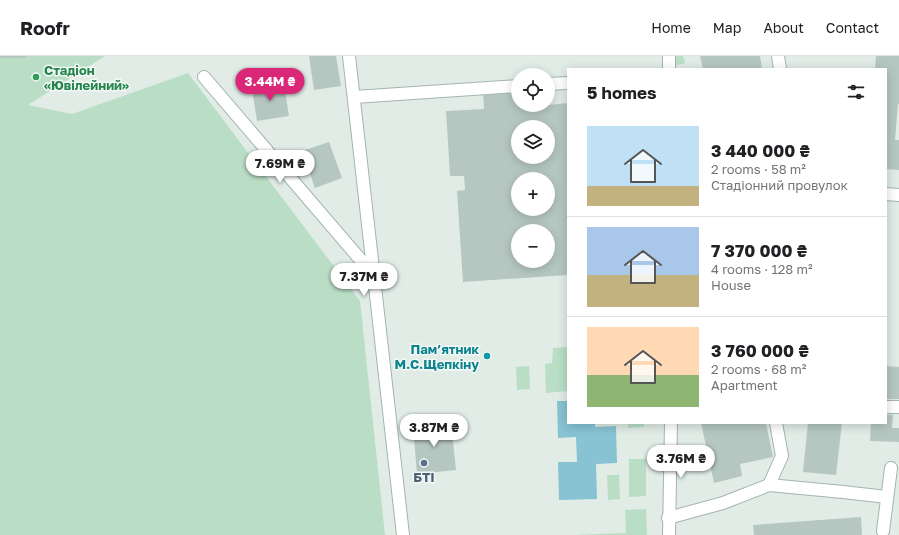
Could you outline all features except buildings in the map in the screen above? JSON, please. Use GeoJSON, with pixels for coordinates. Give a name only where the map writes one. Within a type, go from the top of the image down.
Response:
{"type":"FeatureCollection","features":[{"type":"Feature","properties":{"kind":"street"},"geometry":{"type":"LineString","coordinates":[[349,56],[403,535]]}},
{"type":"Feature","properties":{"kind":"street"},"geometry":{"type":"LineString","coordinates":[[669,56],[669,68]]}},
{"type":"Feature","properties":{"kind":"street"},"geometry":{"type":"LineString","coordinates":[[778,56],[780,68]]}},
{"type":"Feature","properties":{"kind":"street"},"geometry":{"type":"LineString","coordinates":[[204,77],[366,265],[374,277]]}},
{"type":"Feature","properties":{"kind":"street"},"geometry":{"type":"LineString","coordinates":[[555,84],[567,83]]}},
{"type":"Feature","properties":{"kind":"street"},"geometry":{"type":"LineString","coordinates":[[354,98],[511,87]]}},
{"type":"Feature","properties":{"kind":"street"},"geometry":{"type":"LineString","coordinates":[[887,194],[899,195]]}},
{"type":"Feature","properties":{"kind":"street"},"geometry":{"type":"LineString","coordinates":[[887,407],[899,407]]}},
{"type":"Feature","properties":{"kind":"street"},"geometry":{"type":"LineString","coordinates":[[669,535],[670,424]]}},
{"type":"Feature","properties":{"kind":"street"},"geometry":{"type":"LineString","coordinates":[[769,485],[782,456],[776,424]]}},
{"type":"Feature","properties":{"kind":"street"},"geometry":{"type":"LineString","coordinates":[[883,531],[891,468]]}},
{"type":"Feature","properties":{"kind":"street"},"geometry":{"type":"LineString","coordinates":[[668,518],[723,503],[769,485],[887,497]]}},
{"type":"Feature","properties":{"kind":"green space"},"geometry":{"type":"Polygon","coordinates":[[[0,56],[105,56],[28,105],[72,114],[188,73],[360,301],[385,535],[0,535],[0,56]]]}},
{"type":"Feature","properties":{"kind":"green space"},"geometry":{"type":"Polygon","coordinates":[[[674,56],[683,56],[685,63],[673,66],[674,56]]]}},
{"type":"Feature","properties":{"kind":"green space"},"geometry":{"type":"Polygon","coordinates":[[[567,347],[567,391],[546,393],[545,364],[552,363],[553,348],[567,347]]]}},
{"type":"Feature","properties":{"kind":"green space"},"geometry":{"type":"Polygon","coordinates":[[[529,366],[530,389],[517,390],[516,367],[529,366]]]}},
{"type":"Feature","properties":{"kind":"green space"},"geometry":{"type":"Polygon","coordinates":[[[628,424],[644,424],[644,427],[628,428],[628,424]]]}},
{"type":"Feature","properties":{"kind":"green space"},"geometry":{"type":"Polygon","coordinates":[[[629,459],[646,459],[646,496],[629,497],[629,459]]]}},
{"type":"Feature","properties":{"kind":"green space"},"geometry":{"type":"Polygon","coordinates":[[[607,475],[619,475],[620,499],[608,500],[607,475]]]}},
{"type":"Feature","properties":{"kind":"green space"},"geometry":{"type":"Polygon","coordinates":[[[646,509],[647,535],[572,535],[626,533],[625,510],[646,509]]]}},
{"type":"Feature","properties":{"kind":"water"},"geometry":{"type":"Polygon","coordinates":[[[557,401],[567,401],[567,424],[595,424],[595,427],[616,426],[617,463],[596,464],[597,499],[559,500],[558,462],[577,462],[576,437],[558,438],[557,401]]]}},
{"type":"Feature","properties":{"kind":"place","name":"Стадіон «Ювілейний»"},"geometry":{"type":"Point","coordinates":[36,77]}},
{"type":"Feature","properties":{"kind":"place","name":"Пам’ятник М.С.Щепкіну"},"geometry":{"type":"Point","coordinates":[487,356]}},
{"type":"Feature","properties":{"kind":"place","name":"БТІ"},"geometry":{"type":"Point","coordinates":[424,463]}}]}
